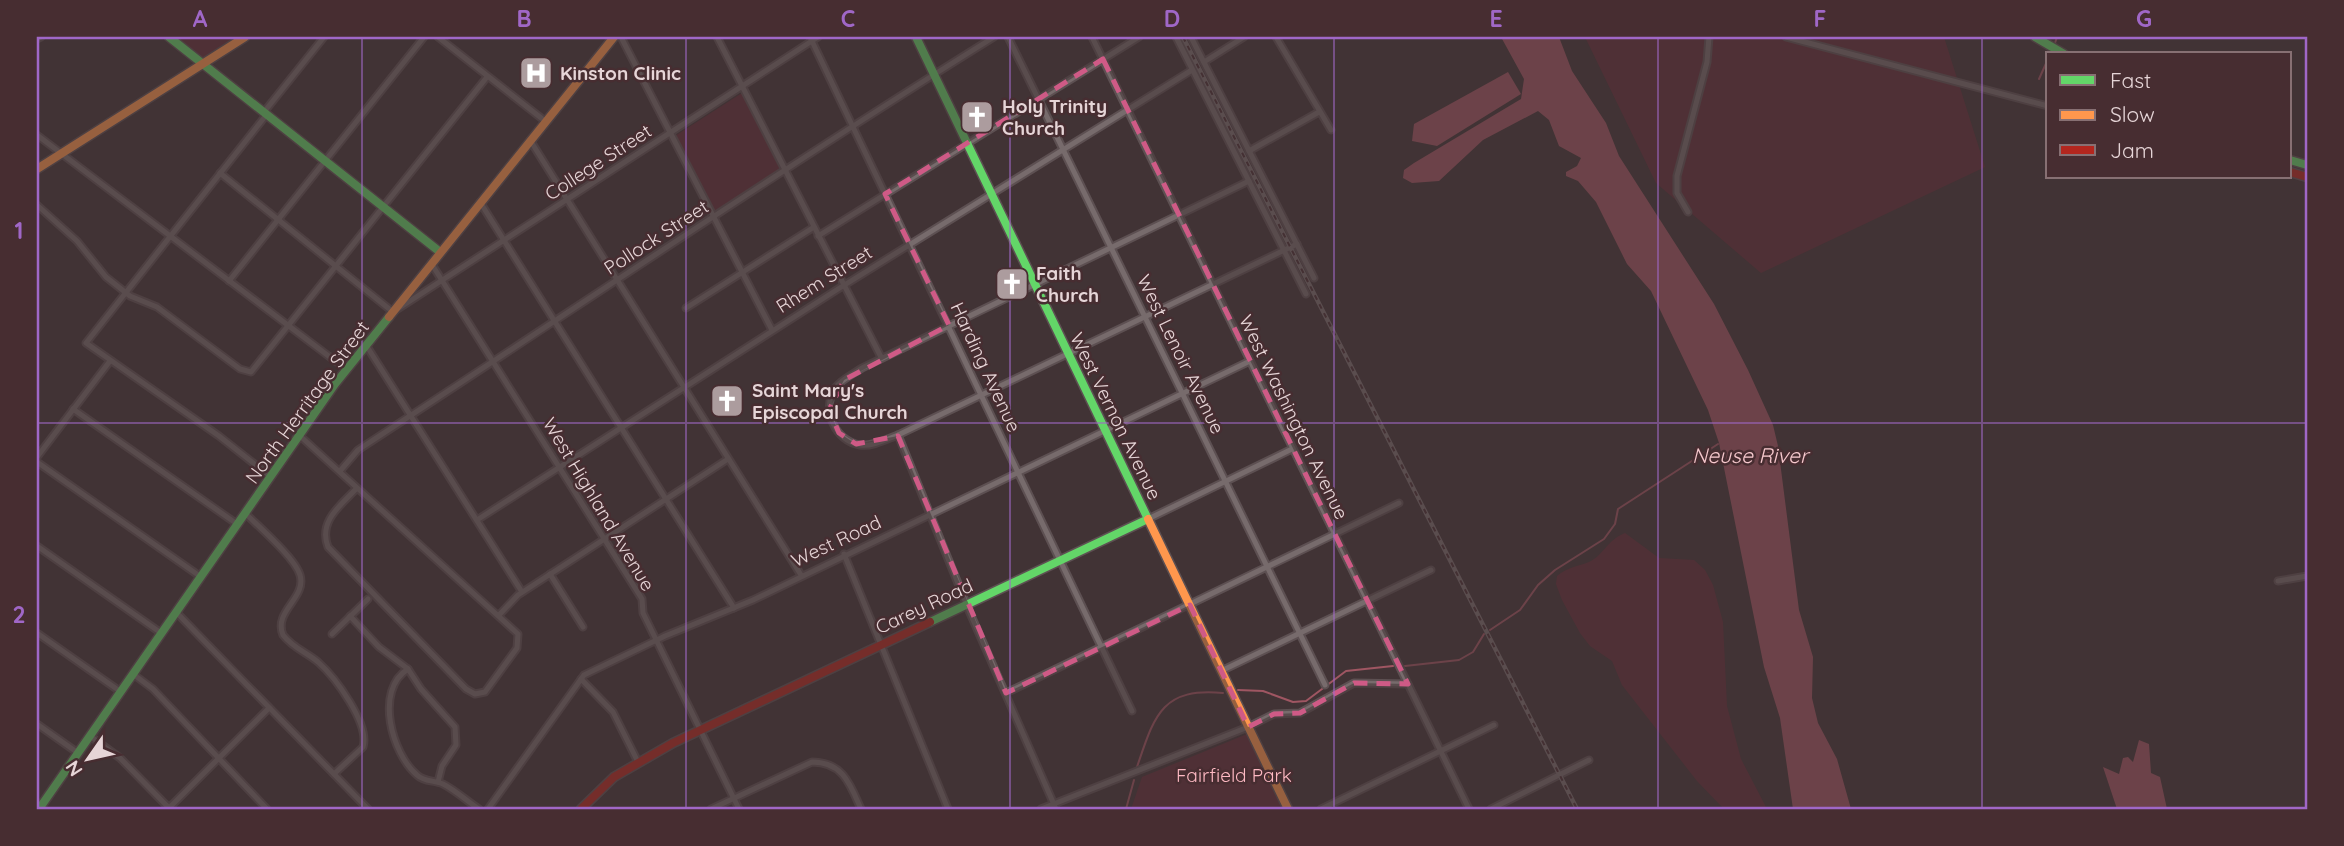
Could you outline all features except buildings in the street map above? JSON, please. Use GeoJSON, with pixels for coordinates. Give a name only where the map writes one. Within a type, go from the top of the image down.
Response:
{"type":"FeatureCollection","features":[{"type":"Feature","properties":{"kind":"main road"},"geometry":{"type":"LineString","coordinates":[[169,37],[440,252]]}},
{"type":"Feature","properties":{"kind":"main road"},"geometry":{"type":"LineString","coordinates":[[37,169],[245,37]]}},
{"type":"Feature","properties":{"kind":"main road","name":"West Vernon Avenue"},"geometry":{"type":"LineString","coordinates":[[916,37],[1288,809]]}},
{"type":"Feature","properties":{"kind":"main road"},"geometry":{"type":"LineString","coordinates":[[2035,37],[2061,52]]}},
{"type":"Feature","properties":{"kind":"main road","name":"North Herritage Street"},"geometry":{"type":"LineString","coordinates":[[39,809],[347,370],[545,121],[618,39]]}},
{"type":"Feature","properties":{"kind":"main road","name":"Carey Road"},"geometry":{"type":"LineString","coordinates":[[581,809],[605,784],[638,762],[966,603],[1148,519]]}},
{"type":"Feature","properties":{"kind":"street"},"geometry":{"type":"LineString","coordinates":[[271,477],[219,436],[86,344],[324,37]]}},
{"type":"Feature","properties":{"kind":"street"},"geometry":{"type":"LineString","coordinates":[[229,281],[424,37]]}},
{"type":"Feature","properties":{"kind":"street"},"geometry":{"type":"LineString","coordinates":[[438,37],[545,121]]}},
{"type":"Feature","properties":{"kind":"street"},"geometry":{"type":"LineString","coordinates":[[717,37],[881,357]]}},
{"type":"Feature","properties":{"kind":"street","name":"Pollock Street"},"geometry":{"type":"LineString","coordinates":[[340,471],[358,450],[853,126],[994,37]]}},
{"type":"Feature","properties":{"kind":"street","name":"West Lenoir Avenue"},"geometry":{"type":"LineString","coordinates":[[1008,37],[1325,685]]}},
{"type":"Feature","properties":{"kind":"street","name":"West Washington Avenue"},"geometry":{"type":"LineString","coordinates":[[1092,37],[1469,809]]}},
{"type":"Feature","properties":{"kind":"street"},"geometry":{"type":"LineString","coordinates":[[818,236],[1139,37]]}},
{"type":"Feature","properties":{"kind":"street"},"geometry":{"type":"LineString","coordinates":[[1176,37],[1306,294]]}},
{"type":"Feature","properties":{"kind":"street"},"geometry":{"type":"LineString","coordinates":[[1191,37],[1314,278]]}},
{"type":"Feature","properties":{"kind":"street"},"geometry":{"type":"LineString","coordinates":[[1204,62],[1244,37]]}},
{"type":"Feature","properties":{"kind":"street"},"geometry":{"type":"LineString","coordinates":[[1276,37],[1331,130]]}},
{"type":"Feature","properties":{"kind":"street"},"geometry":{"type":"LineString","coordinates":[[1688,212],[1676,193],[1677,176],[1707,62],[1709,37]]}},
{"type":"Feature","properties":{"kind":"street"},"geometry":{"type":"LineString","coordinates":[[1786,37],[2046,105]]}},
{"type":"Feature","properties":{"kind":"street","name":"College Street"},"geometry":{"type":"LineString","coordinates":[[393,312],[671,134],[814,38]]}},
{"type":"Feature","properties":{"kind":"street","name":"Harding Avenue"},"geometry":{"type":"LineString","coordinates":[[814,38],[885,194],[1132,711]]}},
{"type":"Feature","properties":{"kind":"street"},"geometry":{"type":"LineString","coordinates":[[618,39],[671,134],[772,330]]}},
{"type":"Feature","properties":{"kind":"street","name":"Rhem Street"},"geometry":{"type":"LineString","coordinates":[[477,520],[683,386],[1192,70]]}},
{"type":"Feature","properties":{"kind":"street"},"geometry":{"type":"LineString","coordinates":[[37,205],[77,241],[106,277],[126,292],[157,307],[247,373],[254,370],[487,77]]}},
{"type":"Feature","properties":{"kind":"street"},"geometry":{"type":"LineString","coordinates":[[1249,151],[1319,112]]}},
{"type":"Feature","properties":{"kind":"street"},"geometry":{"type":"LineString","coordinates":[[37,135],[347,370]]}},
{"type":"Feature","properties":{"kind":"street"},"geometry":{"type":"LineString","coordinates":[[530,140],[801,575]]}},
{"type":"Feature","properties":{"kind":"street"},"geometry":{"type":"LineString","coordinates":[[220,173],[393,312]]}},
{"type":"Feature","properties":{"kind":"street"},"geometry":{"type":"LineString","coordinates":[[1249,181],[881,357],[836,388],[830,401],[830,419],[839,433],[859,445],[898,435],[1297,244]]}},
{"type":"Feature","properties":{"kind":"street"},"geometry":{"type":"LineString","coordinates":[[480,202],[734,608]]}},
{"type":"Feature","properties":{"kind":"street"},"geometry":{"type":"LineString","coordinates":[[686,308],[814,227]]}},
{"type":"Feature","properties":{"kind":"street","name":"West Highland Avenue"},"geometry":{"type":"LineString","coordinates":[[431,263],[642,599],[643,613],[738,809]]}},
{"type":"Feature","properties":{"kind":"street"},"geometry":{"type":"LineString","coordinates":[[366,345],[522,592]]}},
{"type":"Feature","properties":{"kind":"street"},"geometry":{"type":"LineString","coordinates":[[110,361],[37,460],[201,577]]}},
{"type":"Feature","properties":{"kind":"street","name":"West Road"},"geometry":{"type":"LineString","coordinates":[[488,809],[581,678],[656,640],[734,608],[1250,361]]}},
{"type":"Feature","properties":{"kind":"street"},"geometry":{"type":"LineString","coordinates":[[74,409],[237,524]]}},
{"type":"Feature","properties":{"kind":"street"},"geometry":{"type":"LineString","coordinates":[[299,435],[518,634],[519,643],[489,688],[475,694],[461,684],[328,547],[325,533],[327,522],[357,488]]}},
{"type":"Feature","properties":{"kind":"street"},"geometry":{"type":"LineString","coordinates":[[898,435],[966,603],[1055,807]]}},
{"type":"Feature","properties":{"kind":"street","name":"Carey Road"},"geometry":{"type":"LineString","coordinates":[[1148,519],[1292,449]]}},
{"type":"Feature","properties":{"kind":"street"},"geometry":{"type":"LineString","coordinates":[[499,615],[522,592],[728,459]]}},
{"type":"Feature","properties":{"kind":"street"},"geometry":{"type":"LineString","coordinates":[[1006,693],[1399,503]]}},
{"type":"Feature","properties":{"kind":"street"},"geometry":{"type":"LineString","coordinates":[[245,513],[299,572],[300,589],[282,618],[283,635],[328,672],[359,717],[365,741],[363,747],[334,774]]}},
{"type":"Feature","properties":{"kind":"street"},"geometry":{"type":"LineString","coordinates":[[37,546],[161,633]]}},
{"type":"Feature","properties":{"kind":"street"},"geometry":{"type":"LineString","coordinates":[[844,554],[948,809]]}},
{"type":"Feature","properties":{"kind":"street"},"geometry":{"type":"LineString","coordinates":[[1222,671],[1431,569]]}},
{"type":"Feature","properties":{"kind":"street"},"geometry":{"type":"LineString","coordinates":[[550,574],[583,627]]}},
{"type":"Feature","properties":{"kind":"street"},"geometry":{"type":"LineString","coordinates":[[2278,581],[2307,576]]}},
{"type":"Feature","properties":{"kind":"street"},"geometry":{"type":"LineString","coordinates":[[332,634],[368,599]]}},
{"type":"Feature","properties":{"kind":"street"},"geometry":{"type":"LineString","coordinates":[[176,612],[368,809]]}},
{"type":"Feature","properties":{"kind":"street"},"geometry":{"type":"LineString","coordinates":[[350,616],[379,647],[408,669],[457,732],[456,746],[442,766],[438,782]]}},
{"type":"Feature","properties":{"kind":"street"},"geometry":{"type":"LineString","coordinates":[[37,633],[121,692]]}},
{"type":"Feature","properties":{"kind":"street"},"geometry":{"type":"LineString","coordinates":[[408,669],[397,678],[388,701],[399,756],[419,777],[438,782],[479,809]]}},
{"type":"Feature","properties":{"kind":"street"},"geometry":{"type":"LineString","coordinates":[[133,674],[153,689],[267,809]]}},
{"type":"Feature","properties":{"kind":"street"},"geometry":{"type":"LineString","coordinates":[[581,678],[613,712],[638,762]]}},
{"type":"Feature","properties":{"kind":"street"},"geometry":{"type":"LineString","coordinates":[[1041,809],[1055,807],[1274,714],[1300,713],[1354,683],[1408,684]]}},
{"type":"Feature","properties":{"kind":"street"},"geometry":{"type":"LineString","coordinates":[[90,736],[120,758],[170,809],[269,708]]}},
{"type":"Feature","properties":{"kind":"street"},"geometry":{"type":"LineString","coordinates":[[37,724],[78,753]]}},
{"type":"Feature","properties":{"kind":"street"},"geometry":{"type":"LineString","coordinates":[[1321,809],[1494,725]]}},
{"type":"Feature","properties":{"kind":"street"},"geometry":{"type":"LineString","coordinates":[[1491,809],[1588,760]]}},
{"type":"Feature","properties":{"kind":"street"},"geometry":{"type":"LineString","coordinates":[[710,809],[804,764],[821,762],[834,765],[843,772],[861,809]]}},
{"type":"Feature","properties":{"kind":"highlighted area"},"geometry":{"type":"Polygon","coordinates":[[[1103,59],[1408,684],[1354,683],[1300,713],[1274,714],[1248,727],[1190,605],[1006,693],[898,436],[856,444],[839,433],[829,410],[844,380],[949,325],[885,194],[1103,59]]]}},
{"type":"Feature","properties":{"kind":"green space"},"geometry":{"type":"Polygon","coordinates":[[[177,37],[235,37],[203,58],[177,37]]]}},
{"type":"Feature","properties":{"kind":"green space"},"geometry":{"type":"Polygon","coordinates":[[[1585,37],[1944,37],[1985,167],[1761,273],[1656,183],[1585,37]]]}},
{"type":"Feature","properties":{"kind":"green space"},"geometry":{"type":"Polygon","coordinates":[[[742,93],[781,171],[715,214],[675,136],[742,93]]]}},
{"type":"Feature","properties":{"kind":"green space"},"geometry":{"type":"Polygon","coordinates":[[[1625,533],[1659,558],[1694,560],[1705,570],[1713,585],[1723,622],[1727,706],[1741,759],[1767,809],[1724,809],[1697,781],[1622,685],[1612,661],[1590,646],[1562,600],[1556,584],[1557,576],[1594,559],[1625,533]]]}},
{"type":"Feature","properties":{"kind":"green space","name":"Fairfield Park"},"geometry":{"type":"Polygon","coordinates":[[[1252,732],[1289,809],[1131,809],[1142,777],[1252,732]]]}},
{"type":"Feature","properties":{"kind":"water","name":"Neuse River"},"geometry":{"type":"Polygon","coordinates":[[[1501,37],[1559,37],[1572,71],[1606,123],[1619,156],[1714,304],[1773,425],[1799,610],[1813,657],[1812,698],[1818,723],[1837,759],[1851,809],[1793,809],[1780,718],[1764,667],[1719,443],[1708,410],[1651,291],[1627,264],[1596,202],[1578,181],[1566,176],[1566,172],[1577,166],[1581,158],[1559,146],[1549,120],[1538,111],[1483,140],[1439,181],[1412,183],[1403,178],[1404,170],[1414,163],[1521,99],[1524,79],[1501,37]]]}},
{"type":"Feature","properties":{"kind":"water"},"geometry":{"type":"Polygon","coordinates":[[[1508,72],[1521,94],[1437,146],[1412,141],[1414,124],[1508,72]]]}},
{"type":"Feature","properties":{"kind":"water"},"geometry":{"type":"Polygon","coordinates":[[[2139,740],[2149,744],[2151,773],[2160,777],[2167,809],[2117,809],[2103,767],[2119,774],[2123,758],[2128,757],[2133,762],[2139,740]]]}},
{"type":"Feature","properties":{"kind":"waterway"},"geometry":{"type":"LineString","coordinates":[[2055,43],[2057,37]]}},
{"type":"Feature","properties":{"kind":"waterway"},"geometry":{"type":"LineString","coordinates":[[2039,79],[2046,63]]}},
{"type":"Feature","properties":{"kind":"waterway"},"geometry":{"type":"LineString","coordinates":[[1490,630],[1520,610],[1538,585],[1555,570],[1604,539],[1615,524],[1618,509],[1718,444]]}},
{"type":"Feature","properties":{"kind":"waterway"},"geometry":{"type":"LineString","coordinates":[[1405,666],[1459,660],[1473,652],[1484,634]]}},
{"type":"Feature","properties":{"kind":"waterway"},"geometry":{"type":"LineString","coordinates":[[1238,690],[1263,691],[1293,702],[1306,701],[1346,671],[1393,666]]}},
{"type":"Feature","properties":{"kind":"waterway"},"geometry":{"type":"LineString","coordinates":[[1137,767],[1155,720],[1163,709],[1186,695],[1202,692],[1223,693]]}},
{"type":"Feature","properties":{"kind":"waterway"},"geometry":{"type":"LineString","coordinates":[[1126,809],[1134,780]]}},
{"type":"Feature","properties":{"kind":"railway"},"geometry":{"type":"LineString","coordinates":[[1183,37],[1577,809]]}},
{"type":"Feature","properties":{"kind":"traffic: fast"},"geometry":{"type":"LineString","coordinates":[[169,37],[440,252]]}},
{"type":"Feature","properties":{"kind":"traffic: fast"},"geometry":{"type":"LineString","coordinates":[[916,37],[1148,519]]}},
{"type":"Feature","properties":{"kind":"traffic: fast"},"geometry":{"type":"LineString","coordinates":[[2035,37],[2061,52]]}},
{"type":"Feature","properties":{"kind":"traffic: fast"},"geometry":{"type":"LineString","coordinates":[[2292,161],[2307,165]]}},
{"type":"Feature","properties":{"kind":"traffic: fast"},"geometry":{"type":"LineString","coordinates":[[39,809],[335,384],[389,317]]}},
{"type":"Feature","properties":{"kind":"traffic: fast"},"geometry":{"type":"LineString","coordinates":[[930,622],[1148,519]]}},
{"type":"Feature","properties":{"kind":"traffic: slow"},"geometry":{"type":"LineString","coordinates":[[37,169],[245,37]]}},
{"type":"Feature","properties":{"kind":"traffic: slow"},"geometry":{"type":"LineString","coordinates":[[389,317],[614,37]]}},
{"type":"Feature","properties":{"kind":"traffic: slow"},"geometry":{"type":"LineString","coordinates":[[1148,519],[1288,809]]}},
{"type":"Feature","properties":{"kind":"traffic: jam"},"geometry":{"type":"LineString","coordinates":[[2292,173],[2307,177]]}},
{"type":"Feature","properties":{"kind":"traffic: jam"},"geometry":{"type":"LineString","coordinates":[[581,809],[614,777],[673,743],[930,622]]}},
{"type":"Feature","properties":{"kind":"place","name":"Kinston Clinic"},"geometry":{"type":"Point","coordinates":[536,73]}},
{"type":"Feature","properties":{"kind":"place","name":"Holy Trinity Church"},"geometry":{"type":"Point","coordinates":[977,117]}},
{"type":"Feature","properties":{"kind":"place","name":"Faith Church"},"geometry":{"type":"Point","coordinates":[1012,284]}},
{"type":"Feature","properties":{"kind":"place","name":"Saint Mary's Episcopal Church"},"geometry":{"type":"Point","coordinates":[727,401]}}]}
